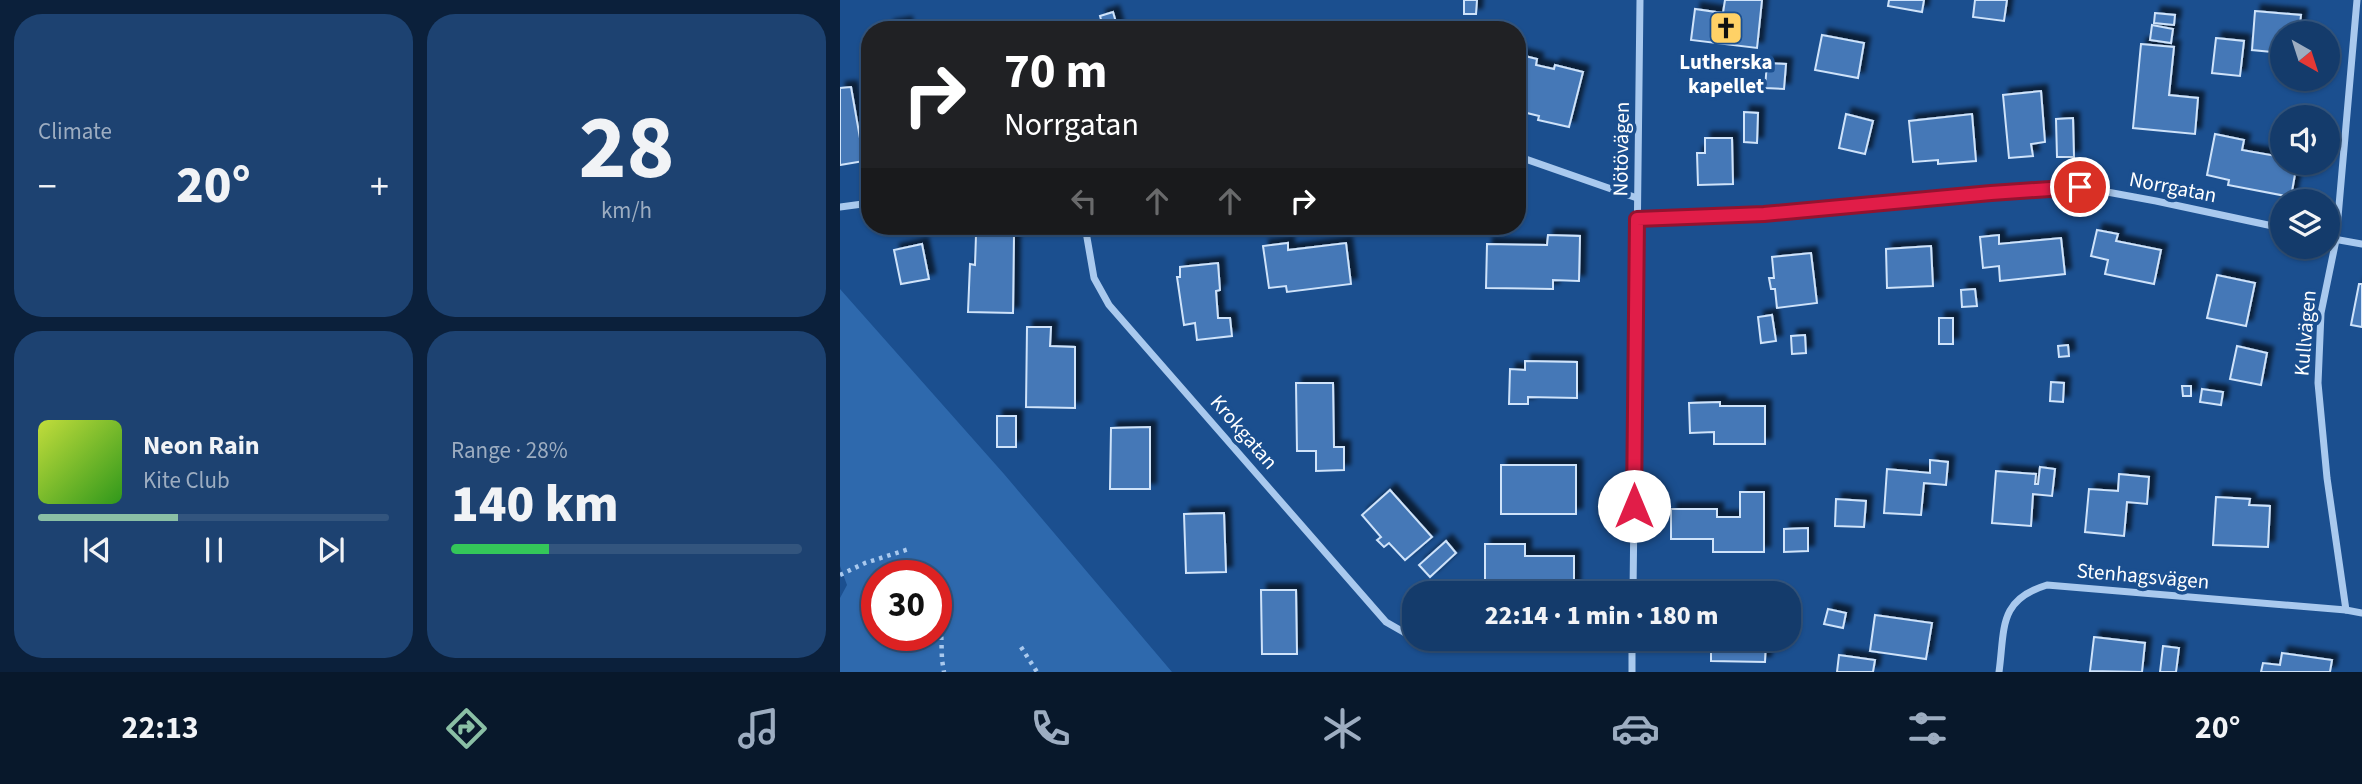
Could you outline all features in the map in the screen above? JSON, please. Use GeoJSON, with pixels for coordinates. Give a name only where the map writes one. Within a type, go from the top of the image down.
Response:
{"type":"FeatureCollection","features":[{"type":"Feature","properties":{"kind":"street","name":"Nötövägen"},"geometry":{"type":"LineString","coordinates":[[1633,581],[1640,0]]}},
{"type":"Feature","properties":{"kind":"street","name":"Kullvägen"},"geometry":{"type":"LineString","coordinates":[[2337,189],[2357,0]]}},
{"type":"Feature","properties":{"kind":"street"},"geometry":{"type":"LineString","coordinates":[[1526,159],[1637,198]]}},
{"type":"Feature","properties":{"kind":"street","name":"Norrgatan"},"geometry":{"type":"LineString","coordinates":[[1637,219],[1764,214],[2080,187],[2270,225]]}},
{"type":"Feature","properties":{"kind":"street"},"geometry":{"type":"LineString","coordinates":[[840,207],[861,204]]}},
{"type":"Feature","properties":{"kind":"street","name":"Krokgatan"},"geometry":{"type":"LineString","coordinates":[[1087,235],[1094,278],[1109,305],[1387,622],[1402,631]]}},
{"type":"Feature","properties":{"kind":"street"},"geometry":{"type":"LineString","coordinates":[[2340,240],[2362,244]]}},
{"type":"Feature","properties":{"kind":"street","name":"Kullvägen"},"geometry":{"type":"LineString","coordinates":[[2329,259],[2321,313],[2318,383],[2327,478],[2346,610]]}},
{"type":"Feature","properties":{"kind":"street","name":"Stenhagsvägen"},"geometry":{"type":"LineString","coordinates":[[1998,672],[2008,612],[2018,598],[2030,590],[2047,585],[2346,610]]}},
{"type":"Feature","properties":{"kind":"street"},"geometry":{"type":"LineString","coordinates":[[2346,610],[2362,613]]}},
{"type":"Feature","properties":{"kind":"street"},"geometry":{"type":"LineString","coordinates":[[1632,651],[1632,672]]}},
{"type":"Feature","properties":{"kind":"path"},"geometry":{"type":"LineString","coordinates":[[840,575],[865,563],[909,549]]}},
{"type":"Feature","properties":{"kind":"path"},"geometry":{"type":"LineString","coordinates":[[1021,648],[1037,672]]}},
{"type":"Feature","properties":{"kind":"path"},"geometry":{"type":"LineString","coordinates":[[942,651],[944,672]]}},
{"type":"Feature","properties":{"kind":"shaded area"},"geometry":{"type":"Polygon","coordinates":[[[840,289],[1004,474],[1172,672],[840,672],[840,598],[847,585],[840,566],[840,289]]]}},
{"type":"Feature","properties":{"kind":"building"},"geometry":{"type":"Polygon","coordinates":[[[1464,0],[1477,0],[1476,14],[1464,14],[1464,0]]]}},
{"type":"Feature","properties":{"kind":"building","name":"Lutherska kapellet"},"geometry":{"type":"Polygon","coordinates":[[[1725,0],[1762,0],[1757,48],[1691,40],[1695,9],[1723,13],[1725,0]]]}},
{"type":"Feature","properties":{"kind":"building"},"geometry":{"type":"Polygon","coordinates":[[[1889,0],[1924,0],[1922,12],[1888,6],[1889,0]]]}},
{"type":"Feature","properties":{"kind":"building"},"geometry":{"type":"Polygon","coordinates":[[[1975,0],[2007,0],[2004,21],[1973,17],[1975,0]]]}},
{"type":"Feature","properties":{"kind":"building"},"geometry":{"type":"Polygon","coordinates":[[[2255,11],[2301,15],[2300,21],[2270,21],[2270,52],[2252,50],[2255,11]]]}},
{"type":"Feature","properties":{"kind":"building"},"geometry":{"type":"Polygon","coordinates":[[[1113,12],[1116,21],[1101,21],[1100,16],[1113,12]]]}},
{"type":"Feature","properties":{"kind":"building"},"geometry":{"type":"Polygon","coordinates":[[[2155,13],[2175,15],[2174,25],[2154,23],[2155,13]]]}},
{"type":"Feature","properties":{"kind":"building"},"geometry":{"type":"Polygon","coordinates":[[[2152,25],[2173,29],[2171,43],[2150,40],[2152,25]]]}},
{"type":"Feature","properties":{"kind":"building"},"geometry":{"type":"Polygon","coordinates":[[[1822,35],[1864,43],[1858,78],[1815,70],[1822,35]]]}},
{"type":"Feature","properties":{"kind":"building"},"geometry":{"type":"Polygon","coordinates":[[[2216,38],[2244,41],[2240,76],[2212,73],[2216,38]]]}},
{"type":"Feature","properties":{"kind":"building"},"geometry":{"type":"Polygon","coordinates":[[[2141,44],[2174,47],[2169,95],[2198,98],[2195,134],[2133,128],[2141,44]]]}},
{"type":"Feature","properties":{"kind":"building"},"geometry":{"type":"Polygon","coordinates":[[[1526,56],[1537,59],[1536,65],[1554,69],[1555,65],[1583,72],[1569,127],[1538,120],[1539,116],[1526,113],[1526,56]]]}},
{"type":"Feature","properties":{"kind":"building"},"geometry":{"type":"Polygon","coordinates":[[[1767,63],[1786,64],[1784,89],[1765,88],[1767,63]]]}},
{"type":"Feature","properties":{"kind":"building"},"geometry":{"type":"Polygon","coordinates":[[[851,87],[861,144],[861,162],[840,165],[840,88],[851,87]]]}},
{"type":"Feature","properties":{"kind":"building"},"geometry":{"type":"Polygon","coordinates":[[[2041,91],[2045,142],[2031,144],[2033,156],[2009,158],[2003,95],[2041,91]]]}},
{"type":"Feature","properties":{"kind":"building"},"geometry":{"type":"Polygon","coordinates":[[[1744,112],[1758,113],[1757,143],[1744,142],[1744,112]]]}},
{"type":"Feature","properties":{"kind":"building"},"geometry":{"type":"Polygon","coordinates":[[[1846,114],[1873,121],[1865,154],[1839,148],[1846,114]]]}},
{"type":"Feature","properties":{"kind":"building"},"geometry":{"type":"Polygon","coordinates":[[[1972,114],[1976,161],[1938,164],[1938,160],[1913,162],[1909,121],[1972,114]]]}},
{"type":"Feature","properties":{"kind":"building"},"geometry":{"type":"Polygon","coordinates":[[[2073,118],[2074,157],[2057,157],[2056,119],[2073,118]]]}},
{"type":"Feature","properties":{"kind":"building"},"geometry":{"type":"Polygon","coordinates":[[[2215,134],[2244,140],[2242,150],[2270,155],[2270,175],[2295,175],[2292,189],[2270,189],[2270,193],[2228,185],[2229,180],[2207,175],[2215,134]]]}},
{"type":"Feature","properties":{"kind":"building"},"geometry":{"type":"Polygon","coordinates":[[[1705,138],[1732,138],[1733,184],[1698,185],[1697,153],[1705,153],[1705,138]]]}},
{"type":"Feature","properties":{"kind":"building"},"geometry":{"type":"Polygon","coordinates":[[[2097,230],[2118,234],[2116,241],[2161,250],[2154,284],[2105,274],[2108,260],[2091,256],[2097,230]]]}},
{"type":"Feature","properties":{"kind":"building"},"geometry":{"type":"Polygon","coordinates":[[[976,235],[1014,235],[1013,313],[968,312],[970,264],[975,265],[976,235]]]}},
{"type":"Feature","properties":{"kind":"building"},"geometry":{"type":"Polygon","coordinates":[[[1548,235],[1580,236],[1579,281],[1553,280],[1553,289],[1486,288],[1487,244],[1547,245],[1548,235]]]}},
{"type":"Feature","properties":{"kind":"building"},"geometry":{"type":"Polygon","coordinates":[[[1999,235],[1999,244],[2061,238],[2065,274],[2000,281],[1999,266],[1983,268],[1980,237],[1999,235]]]}},
{"type":"Feature","properties":{"kind":"building"},"geometry":{"type":"Polygon","coordinates":[[[1288,243],[1288,250],[1346,243],[1351,284],[1287,292],[1286,286],[1269,288],[1263,246],[1288,243]]]}},
{"type":"Feature","properties":{"kind":"building"},"geometry":{"type":"Polygon","coordinates":[[[922,244],[929,279],[901,284],[894,250],[922,244]]]}},
{"type":"Feature","properties":{"kind":"building"},"geometry":{"type":"Polygon","coordinates":[[[1931,246],[1933,286],[1887,288],[1886,249],[1931,246]]]}},
{"type":"Feature","properties":{"kind":"building"},"geometry":{"type":"Polygon","coordinates":[[[1811,253],[1817,303],[1777,308],[1775,289],[1771,289],[1769,278],[1774,278],[1772,257],[1811,253]]]}},
{"type":"Feature","properties":{"kind":"building"},"geometry":{"type":"Polygon","coordinates":[[[1218,263],[1218,318],[1230,318],[1232,336],[1197,340],[1195,323],[1184,325],[1177,277],[1180,277],[1180,267],[1218,263]]]}},
{"type":"Feature","properties":{"kind":"building"},"geometry":{"type":"Polygon","coordinates":[[[2217,275],[2255,283],[2246,326],[2207,318],[2217,275]]]}},
{"type":"Feature","properties":{"kind":"building"},"geometry":{"type":"Polygon","coordinates":[[[2359,284],[2362,284],[2362,327],[2351,325],[2359,284]]]}},
{"type":"Feature","properties":{"kind":"building"},"geometry":{"type":"Polygon","coordinates":[[[1975,289],[1977,306],[1962,307],[1961,290],[1975,289]]]}},
{"type":"Feature","properties":{"kind":"building"},"geometry":{"type":"Polygon","coordinates":[[[1772,315],[1776,341],[1761,343],[1758,317],[1772,315]]]}},
{"type":"Feature","properties":{"kind":"building"},"geometry":{"type":"Polygon","coordinates":[[[1939,318],[1953,318],[1953,344],[1939,344],[1939,318]]]}},
{"type":"Feature","properties":{"kind":"building"},"geometry":{"type":"Polygon","coordinates":[[[1027,327],[1051,327],[1050,346],[1075,347],[1075,408],[1026,407],[1027,327]]]}},
{"type":"Feature","properties":{"kind":"building"},"geometry":{"type":"Polygon","coordinates":[[[1805,335],[1806,353],[1792,354],[1791,336],[1805,335]]]}},
{"type":"Feature","properties":{"kind":"building"},"geometry":{"type":"Polygon","coordinates":[[[2068,345],[2069,356],[2059,357],[2058,346],[2068,345]]]}},
{"type":"Feature","properties":{"kind":"building"},"geometry":{"type":"Polygon","coordinates":[[[2237,346],[2267,353],[2261,385],[2230,379],[2237,346]]]}},
{"type":"Feature","properties":{"kind":"building"},"geometry":{"type":"Polygon","coordinates":[[[1525,361],[1577,362],[1577,398],[1528,397],[1528,404],[1509,404],[1510,369],[1525,370],[1525,361]]]}},
{"type":"Feature","properties":{"kind":"building"},"geometry":{"type":"Polygon","coordinates":[[[2051,382],[2064,383],[2063,402],[2050,401],[2051,382]]]}},
{"type":"Feature","properties":{"kind":"building"},"geometry":{"type":"Polygon","coordinates":[[[1296,383],[1333,383],[1334,447],[1344,447],[1344,470],[1316,471],[1316,451],[1297,451],[1296,383]]]}},
{"type":"Feature","properties":{"kind":"building"},"geometry":{"type":"Polygon","coordinates":[[[2182,386],[2191,386],[2191,396],[2183,396],[2182,386]]]}},
{"type":"Feature","properties":{"kind":"building"},"geometry":{"type":"Polygon","coordinates":[[[2202,389],[2223,392],[2221,405],[2200,402],[2202,389]]]}},
{"type":"Feature","properties":{"kind":"building"},"geometry":{"type":"Polygon","coordinates":[[[1720,402],[1720,406],[1765,406],[1765,444],[1714,444],[1714,432],[1690,433],[1689,403],[1720,402]]]}},
{"type":"Feature","properties":{"kind":"building"},"geometry":{"type":"Polygon","coordinates":[[[997,416],[1016,416],[1016,447],[997,447],[997,416]]]}},
{"type":"Feature","properties":{"kind":"building"},"geometry":{"type":"Polygon","coordinates":[[[1150,427],[1150,489],[1110,489],[1111,428],[1150,427]]]}},
{"type":"Feature","properties":{"kind":"building"},"geometry":{"type":"Polygon","coordinates":[[[1930,460],[1948,462],[1946,485],[1924,483],[1921,515],[1884,513],[1887,469],[1930,473],[1930,460]]]}},
{"type":"Feature","properties":{"kind":"building"},"geometry":{"type":"Polygon","coordinates":[[[1501,465],[1576,465],[1576,514],[1501,514],[1501,465]]]}},
{"type":"Feature","properties":{"kind":"building"},"geometry":{"type":"Polygon","coordinates":[[[2040,467],[2055,469],[2052,496],[2033,494],[2031,526],[1992,523],[1996,471],[2036,474],[2035,484],[2038,484],[2040,467]]]}},
{"type":"Feature","properties":{"kind":"building"},"geometry":{"type":"Polygon","coordinates":[[[2119,474],[2149,477],[2147,504],[2127,502],[2124,536],[2085,532],[2089,489],[2118,491],[2119,474]]]}},
{"type":"Feature","properties":{"kind":"building"},"geometry":{"type":"Polygon","coordinates":[[[1390,490],[1432,537],[1405,560],[1389,543],[1384,547],[1377,540],[1381,537],[1362,515],[1390,490]]]}},
{"type":"Feature","properties":{"kind":"building"},"geometry":{"type":"Polygon","coordinates":[[[1740,492],[1764,492],[1764,552],[1713,552],[1713,539],[1671,539],[1671,509],[1717,509],[1717,517],[1740,517],[1740,492]]]}},
{"type":"Feature","properties":{"kind":"building"},"geometry":{"type":"Polygon","coordinates":[[[2216,497],[2250,499],[2249,505],[2270,506],[2268,547],[2213,545],[2216,497]]]}},
{"type":"Feature","properties":{"kind":"building"},"geometry":{"type":"Polygon","coordinates":[[[1836,499],[1866,501],[1864,527],[1835,526],[1836,499]]]}},
{"type":"Feature","properties":{"kind":"building"},"geometry":{"type":"Polygon","coordinates":[[[1224,513],[1226,572],[1186,573],[1184,514],[1224,513]]]}},
{"type":"Feature","properties":{"kind":"building"},"geometry":{"type":"Polygon","coordinates":[[[1808,528],[1808,551],[1784,552],[1784,529],[1808,528]]]}},
{"type":"Feature","properties":{"kind":"building"},"geometry":{"type":"Polygon","coordinates":[[[1446,541],[1456,553],[1430,577],[1419,565],[1446,541]]]}},
{"type":"Feature","properties":{"kind":"building"},"geometry":{"type":"Polygon","coordinates":[[[1485,544],[1525,544],[1525,556],[1574,556],[1574,581],[1485,581],[1485,544]]]}},
{"type":"Feature","properties":{"kind":"building"},"geometry":{"type":"Polygon","coordinates":[[[1261,590],[1296,590],[1297,654],[1262,654],[1261,590]]]}},
{"type":"Feature","properties":{"kind":"building"},"geometry":{"type":"Polygon","coordinates":[[[1828,609],[1846,613],[1843,628],[1824,624],[1828,609]]]}},
{"type":"Feature","properties":{"kind":"building"},"geometry":{"type":"Polygon","coordinates":[[[1875,615],[1932,623],[1926,659],[1870,651],[1875,615]]]}},
{"type":"Feature","properties":{"kind":"building"},"geometry":{"type":"Polygon","coordinates":[[[2094,637],[2145,643],[2142,672],[2090,671],[2094,637]]]}},
{"type":"Feature","properties":{"kind":"building"},"geometry":{"type":"Polygon","coordinates":[[[2163,646],[2179,648],[2176,672],[2160,672],[2163,646]]]}},
{"type":"Feature","properties":{"kind":"building"},"geometry":{"type":"Polygon","coordinates":[[[1711,651],[1765,651],[1765,662],[1711,661],[1711,651]]]}},
{"type":"Feature","properties":{"kind":"building"},"geometry":{"type":"Polygon","coordinates":[[[2282,653],[2332,660],[2330,672],[2261,672],[2263,663],[2280,665],[2282,653]]]}},
{"type":"Feature","properties":{"kind":"building"},"geometry":{"type":"Polygon","coordinates":[[[1839,655],[1875,660],[1873,672],[1837,672],[1839,655]]]}},
{"type":"Feature","properties":{"kind":"place","name":"Lutherska kapellet"},"geometry":{"type":"Point","coordinates":[1726,28]}},
{"type":"Feature","properties":{"kind":"route"},"geometry":{"type":"LineString","coordinates":[[1634,506],[1637,219],[1764,214],[2080,187]]}}]}
